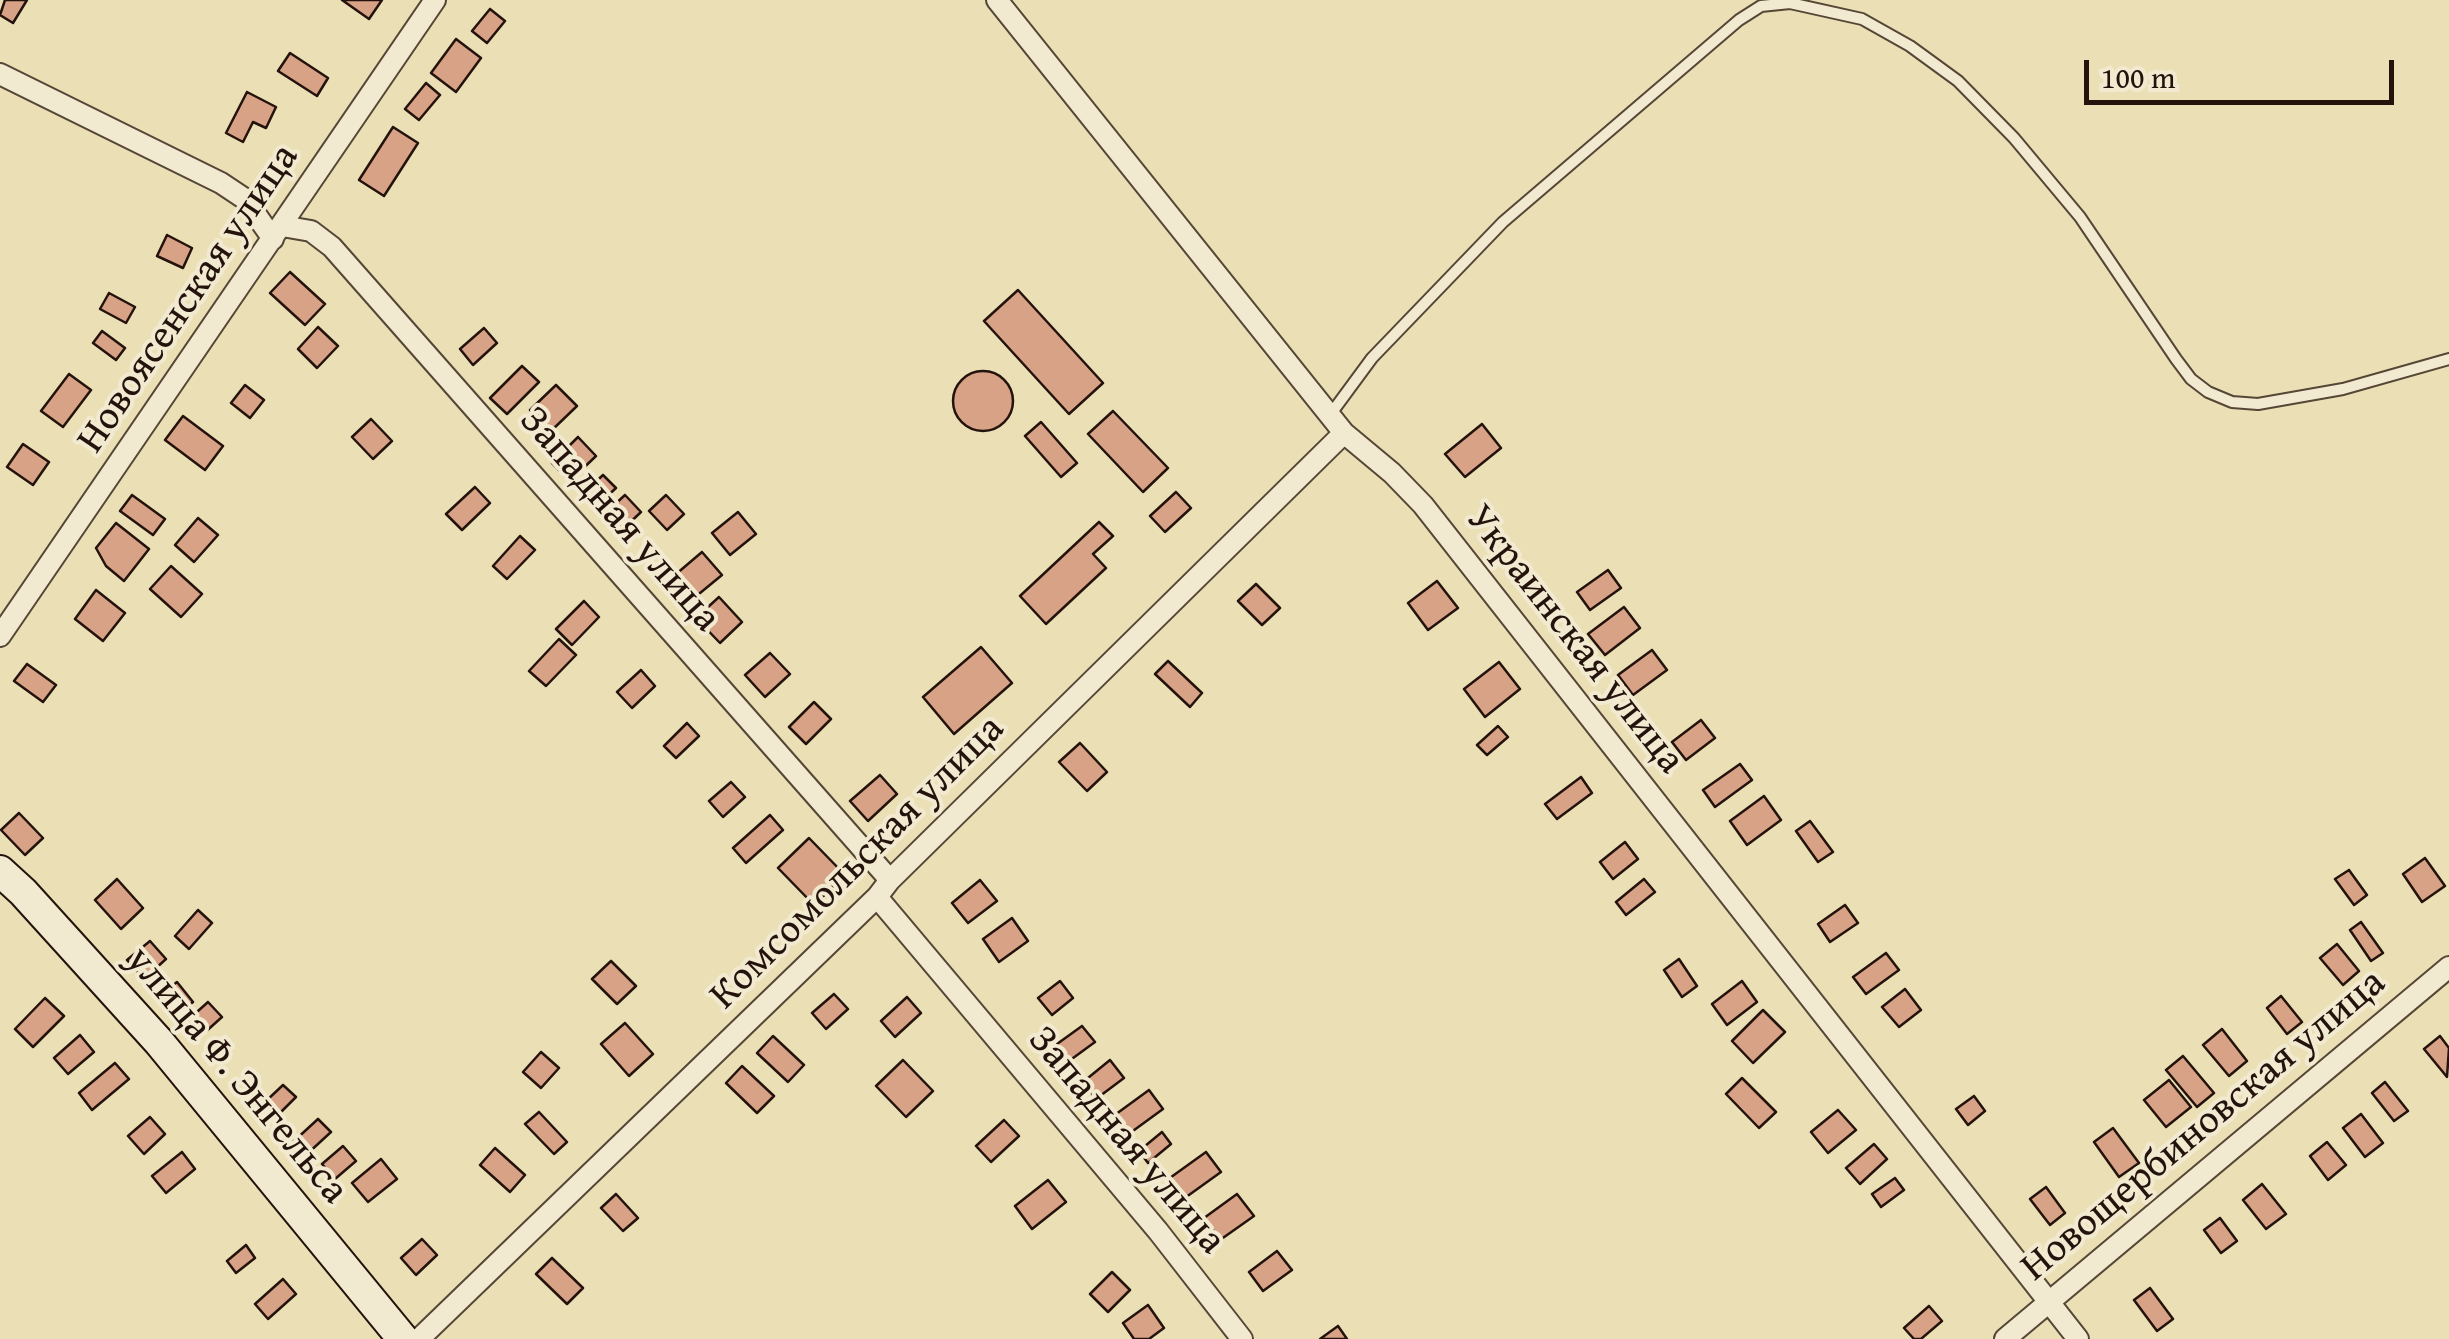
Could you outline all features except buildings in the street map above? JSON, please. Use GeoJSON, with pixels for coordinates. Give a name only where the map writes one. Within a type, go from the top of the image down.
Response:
{"type":"FeatureCollection","features":[{"type":"Feature","properties":{"kind":"main road","name":"улица Ф. Энгельса"},"geometry":{"type":"LineString","coordinates":[[0,871],[24,892],[159,1042],[403,1339]]}},
{"type":"Feature","properties":{"kind":"street","name":"Новоясенская улица"},"geometry":{"type":"LineString","coordinates":[[0,636],[435,0]]}},
{"type":"Feature","properties":{"kind":"street","name":"Украинская улица"},"geometry":{"type":"LineString","coordinates":[[997,0],[1344,433],[1424,504],[2078,1339]]}},
{"type":"Feature","properties":{"kind":"street"},"geometry":{"type":"LineString","coordinates":[[0,74],[221,182],[245,199],[278,233]]}},
{"type":"Feature","properties":{"kind":"street","name":"Западная улица"},"geometry":{"type":"LineString","coordinates":[[278,233],[311,231],[332,247],[883,889],[1242,1339]]}},
{"type":"Feature","properties":{"kind":"street","name":"Комсомольская улица"},"geometry":{"type":"LineString","coordinates":[[419,1339],[883,889],[1344,433]]}},
{"type":"Feature","properties":{"kind":"street","name":"Новощербиновская улица"},"geometry":{"type":"LineString","coordinates":[[2005,1339],[2449,967]]}},
{"type":"Feature","properties":{"kind":"lane"},"geometry":{"type":"LineString","coordinates":[[1330,415],[1372,358],[1503,222],[1738,20],[1760,6],[1790,2],[1862,19],[1958,80],[2014,138],[2080,217],[2176,359],[2191,379],[2208,392],[2232,402],[2258,404],[2343,389],[2449,359]]}}]}
